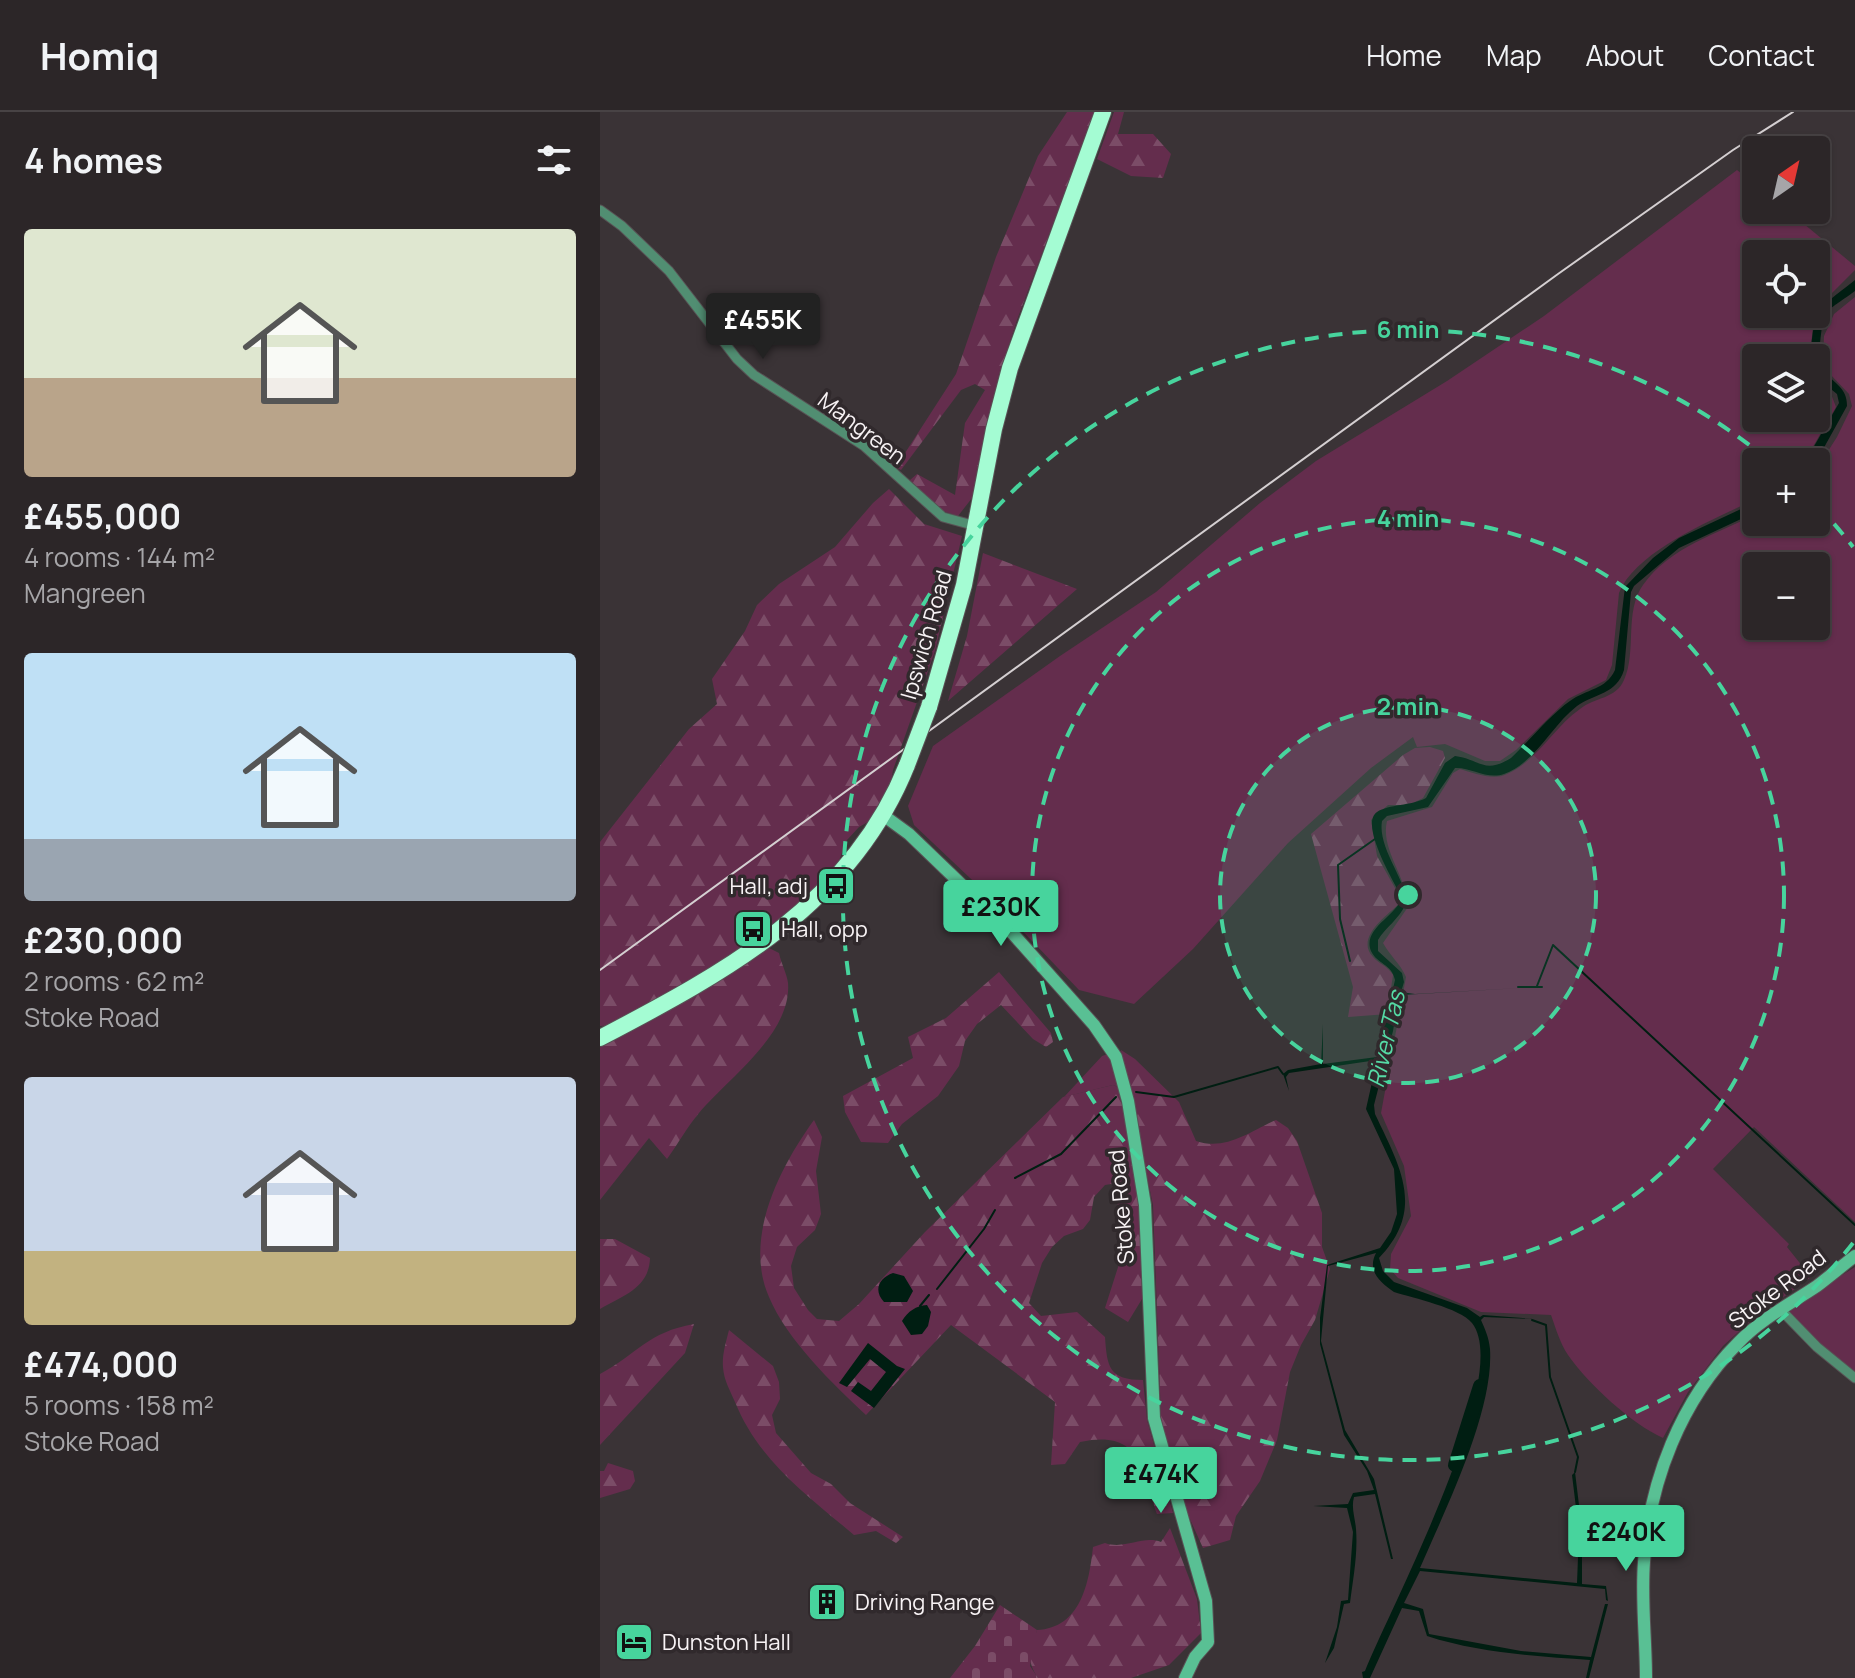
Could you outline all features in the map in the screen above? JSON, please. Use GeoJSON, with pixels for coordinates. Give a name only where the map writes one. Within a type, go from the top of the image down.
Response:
{"type":"FeatureCollection","features":[{"type":"Feature","properties":{"kind":"highway","name":"Ipswich Road"},"geometry":{"type":"LineString","coordinates":[[600,1038],[720,973],[765,942],[821,895],[894,797],[929,707],[964,585],[994,429],[1010,368],[1103,112]]}},
{"type":"Feature","properties":{"kind":"street","name":"Mangreen"},"geometry":{"type":"LineString","coordinates":[[600,210],[622,226],[669,271],[737,359],[754,375],[864,446],[943,517],[976,526]]}},
{"type":"Feature","properties":{"kind":"street","name":"Stoke Road"},"geometry":{"type":"LineString","coordinates":[[883,815],[955,876],[1051,975],[1110,1045],[1123,1077],[1145,1205],[1154,1418],[1206,1601],[1208,1642],[1195,1657],[1185,1678]]}},
{"type":"Feature","properties":{"kind":"street","name":"Stoke Road"},"geometry":{"type":"LineString","coordinates":[[1646,1678],[1643,1563],[1658,1482],[1690,1405],[1713,1371],[1739,1342],[1855,1256]]}},
{"type":"Feature","properties":{"kind":"street"},"geometry":{"type":"LineString","coordinates":[[1780,1309],[1817,1347],[1855,1378]]}},
{"type":"Feature","properties":{"kind":"green space"},"geometry":{"type":"Polygon","coordinates":[[[1067,112],[1095,112],[999,376],[972,498],[958,516],[940,510],[910,480],[917,474],[955,495],[965,423],[985,390],[975,384],[961,390],[901,470],[896,467],[956,374],[996,257],[1038,156],[1067,112]]]}},
{"type":"Feature","properties":{"kind":"green space"},"geometry":{"type":"Polygon","coordinates":[[[1114,112],[1124,112],[1118,134],[1153,134],[1171,154],[1163,178],[1131,176],[1097,159],[1114,112]]]}},
{"type":"Feature","properties":{"kind":"green space"},"geometry":{"type":"Polygon","coordinates":[[[1737,170],[1742,174],[1742,224],[1804,224],[1823,240],[1742,240],[1742,328],[1813,328],[1811,344],[1742,344],[1742,432],[1821,432],[1812,448],[1742,448],[1742,506],[1679,537],[1628,577],[1619,593],[1612,665],[1606,680],[1568,699],[1516,750],[1500,761],[1485,761],[1445,744],[1417,747],[1413,737],[1371,768],[1288,843],[1193,949],[1134,1004],[1079,990],[989,896],[914,825],[908,806],[933,746],[1156,592],[1260,503],[1316,461],[1447,381],[1544,316],[1737,170]]]}},
{"type":"Feature","properties":{"kind":"green space"},"geometry":{"type":"Polygon","coordinates":[[[1830,245],[1855,266],[1855,270],[1830,295],[1830,245]]]}},
{"type":"Feature","properties":{"kind":"green space"},"geometry":{"type":"Polygon","coordinates":[[[1855,297],[1855,1222],[1754,1127],[1713,1169],[1789,1244],[1787,1247],[1811,1277],[1747,1324],[1723,1346],[1688,1392],[1663,1438],[1611,1402],[1587,1378],[1565,1350],[1551,1315],[1481,1312],[1398,1278],[1390,1269],[1391,1254],[1411,1216],[1404,1166],[1381,1113],[1406,977],[1383,943],[1408,907],[1404,885],[1387,843],[1387,821],[1432,807],[1453,773],[1460,769],[1496,777],[1518,768],[1580,709],[1616,691],[1628,669],[1637,595],[1654,572],[1680,551],[1742,521],[1742,536],[1830,536],[1830,448],[1852,406],[1849,394],[1830,374],[1830,344],[1824,344],[1834,314],[1855,297]]]}},
{"type":"Feature","properties":{"kind":"green space"},"geometry":{"type":"Polygon","coordinates":[[[1830,393],[1831,394],[1836,407],[1830,417],[1830,393]]]}},
{"type":"Feature","properties":{"kind":"green space"},"geometry":{"type":"Polygon","coordinates":[[[889,489],[924,524],[962,536],[935,651],[893,770],[889,794],[875,818],[859,827],[847,840],[835,871],[760,938],[615,1025],[600,1026],[600,842],[689,729],[717,704],[712,679],[745,631],[757,605],[779,584],[835,547],[889,489]]]}},
{"type":"Feature","properties":{"kind":"green space"},"geometry":{"type":"Polygon","coordinates":[[[983,553],[1077,589],[948,701],[967,636],[983,553]]]}},
{"type":"Feature","properties":{"kind":"green space"},"geometry":{"type":"Polygon","coordinates":[[[1430,747],[1443,751],[1445,758],[1423,798],[1409,805],[1388,805],[1371,820],[1377,856],[1400,897],[1399,904],[1374,928],[1368,942],[1368,950],[1373,957],[1393,975],[1387,1014],[1348,1017],[1353,987],[1311,834],[1403,755],[1415,748],[1430,747]]]}},
{"type":"Feature","properties":{"kind":"green space"},"geometry":{"type":"Polygon","coordinates":[[[767,947],[779,953],[788,983],[780,1020],[769,1038],[699,1113],[667,1159],[649,1138],[600,1200],[600,1043],[767,947]]]}},
{"type":"Feature","properties":{"kind":"green space"},"geometry":{"type":"Polygon","coordinates":[[[999,972],[1051,1033],[1053,1042],[1046,1047],[1033,1039],[1001,1005],[977,1024],[965,1041],[959,1066],[938,1096],[902,1124],[888,1143],[861,1142],[845,1112],[843,1096],[913,1058],[908,1037],[946,1018],[999,972]]]}},
{"type":"Feature","properties":{"kind":"green space"},"geometry":{"type":"Polygon","coordinates":[[[1121,1050],[1135,1059],[1179,1102],[1196,1141],[1227,1142],[1276,1120],[1288,1128],[1297,1141],[1322,1213],[1322,1247],[1330,1269],[1315,1320],[1290,1372],[1277,1440],[1260,1481],[1236,1516],[1230,1540],[1203,1548],[1185,1508],[1161,1418],[1153,1205],[1121,1050]]]}},
{"type":"Feature","properties":{"kind":"green space"},"geometry":{"type":"Polygon","coordinates":[[[1108,1054],[1112,1057],[1120,1088],[1113,1085],[1064,1097],[1102,1056],[1108,1054]]]}},
{"type":"Feature","properties":{"kind":"green space"},"geometry":{"type":"Polygon","coordinates":[[[1113,1085],[1120,1088],[1125,1102],[1140,1207],[1142,1299],[1128,1322],[1105,1308],[1120,1261],[1117,1187],[1111,1184],[1105,1185],[1094,1197],[1090,1220],[1083,1229],[1064,1236],[1052,1247],[1042,1263],[1029,1303],[1041,1316],[1077,1312],[1105,1337],[1112,1370],[1123,1378],[1143,1380],[1147,1420],[1173,1513],[1157,1514],[1142,1468],[1127,1447],[1116,1441],[1100,1439],[1080,1442],[1065,1464],[1051,1465],[1055,1402],[951,1325],[866,1415],[787,1329],[769,1297],[762,1274],[760,1251],[769,1204],[789,1159],[814,1120],[822,1137],[816,1171],[821,1214],[815,1230],[797,1247],[791,1266],[794,1288],[808,1310],[817,1319],[839,1321],[1063,1097],[1113,1085]]]}},
{"type":"Feature","properties":{"kind":"green space"},"geometry":{"type":"Polygon","coordinates":[[[600,1239],[615,1239],[650,1258],[649,1268],[640,1284],[600,1309],[600,1239]]]}},
{"type":"Feature","properties":{"kind":"green space"},"geometry":{"type":"Polygon","coordinates":[[[1855,1267],[1855,1374],[1814,1340],[1789,1312],[1855,1267]]]}},
{"type":"Feature","properties":{"kind":"green space"},"geometry":{"type":"Polygon","coordinates":[[[694,1324],[685,1353],[600,1445],[600,1374],[665,1332],[694,1324]]]}},
{"type":"Feature","properties":{"kind":"green space"},"geometry":{"type":"Polygon","coordinates":[[[729,1330],[773,1366],[779,1382],[780,1399],[772,1415],[776,1433],[811,1473],[903,1537],[896,1543],[876,1531],[854,1535],[786,1476],[757,1442],[725,1377],[723,1358],[729,1330]]]}},
{"type":"Feature","properties":{"kind":"green space"},"geometry":{"type":"Polygon","coordinates":[[[608,1463],[633,1471],[635,1481],[630,1489],[600,1498],[600,1471],[604,1471],[608,1463]]]}},
{"type":"Feature","properties":{"kind":"green space"},"geometry":{"type":"Polygon","coordinates":[[[1170,1528],[1197,1599],[1201,1633],[1169,1665],[1131,1678],[1038,1678],[1030,1660],[1037,1630],[1064,1621],[1073,1612],[1085,1589],[1093,1547],[1105,1543],[1161,1542],[1170,1528]]]}},
{"type":"Feature","properties":{"kind":"green space"},"geometry":{"type":"Polygon","coordinates":[[[1000,1605],[1037,1630],[1030,1666],[1038,1678],[950,1678],[975,1646],[1000,1605]]]}},
{"type":"Feature","properties":{"kind":"water"},"geometry":{"type":"Polygon","coordinates":[[[1855,280],[1855,291],[1830,309],[1830,300],[1855,280]]]}},
{"type":"Feature","properties":{"kind":"water"},"geometry":{"type":"Polygon","coordinates":[[[1814,328],[1822,328],[1820,344],[1812,344],[1814,328]]]}},
{"type":"Feature","properties":{"kind":"water"},"geometry":{"type":"Polygon","coordinates":[[[1830,377],[1842,390],[1847,406],[1824,448],[1813,448],[1822,432],[1830,432],[1830,419],[1839,403],[1837,394],[1830,388],[1830,377]]]}},
{"type":"Feature","properties":{"kind":"water"},"geometry":{"type":"Polygon","coordinates":[[[1742,509],[1742,519],[1679,548],[1634,586],[1624,670],[1616,684],[1577,706],[1515,769],[1491,775],[1455,768],[1428,807],[1387,816],[1382,821],[1384,844],[1406,897],[1403,910],[1378,940],[1378,951],[1402,973],[1404,982],[1401,992],[1415,994],[1520,988],[1402,995],[1374,1105],[1375,1114],[1400,1170],[1405,1205],[1402,1222],[1379,1258],[1383,1271],[1394,1282],[1467,1308],[1480,1317],[1483,1315],[1534,1319],[1484,1317],[1481,1320],[1490,1349],[1484,1402],[1466,1460],[1420,1568],[1577,1583],[1579,1532],[1572,1475],[1575,1472],[1582,1530],[1582,1584],[1606,1586],[1608,1601],[1605,1589],[1420,1571],[1404,1603],[1423,1609],[1429,1634],[1521,1651],[1591,1657],[1605,1604],[1608,1604],[1589,1678],[1586,1678],[1590,1660],[1487,1650],[1427,1636],[1419,1611],[1402,1608],[1370,1678],[1363,1678],[1362,1672],[1420,1548],[1463,1440],[1476,1391],[1480,1351],[1472,1323],[1466,1318],[1447,1308],[1394,1292],[1384,1284],[1374,1270],[1376,1253],[1328,1266],[1321,1341],[1345,1430],[1374,1479],[1393,1559],[1375,1494],[1354,1497],[1356,1548],[1350,1603],[1344,1604],[1334,1648],[1325,1663],[1337,1627],[1341,1601],[1348,1600],[1353,1532],[1347,1508],[1313,1506],[1348,1504],[1353,1493],[1374,1490],[1367,1471],[1344,1435],[1320,1344],[1327,1265],[1380,1248],[1391,1232],[1397,1214],[1394,1169],[1366,1109],[1377,1060],[1289,1073],[1286,1077],[1289,1091],[1283,1074],[1288,1070],[1321,1064],[1323,1024],[1323,1064],[1377,1057],[1395,980],[1391,971],[1371,951],[1371,936],[1402,898],[1375,840],[1372,828],[1377,812],[1426,798],[1445,763],[1455,756],[1488,766],[1511,758],[1563,706],[1606,682],[1615,670],[1625,587],[1653,558],[1679,538],[1742,509]]]}},
{"type":"Feature","properties":{"kind":"water"},"geometry":{"type":"Polygon","coordinates":[[[893,1273],[904,1276],[913,1291],[907,1302],[884,1302],[881,1298],[879,1285],[893,1273]]]}},
{"type":"Feature","properties":{"kind":"water"},"geometry":{"type":"Polygon","coordinates":[[[927,1305],[931,1312],[928,1326],[922,1334],[911,1335],[902,1321],[913,1310],[927,1305]]]}},
{"type":"Feature","properties":{"kind":"water"},"geometry":{"type":"Polygon","coordinates":[[[868,1343],[905,1369],[874,1408],[851,1391],[858,1382],[871,1391],[886,1372],[870,1359],[847,1387],[839,1383],[868,1343]]]}},
{"type":"Feature","properties":{"kind":"waterway"},"geometry":{"type":"LineString","coordinates":[[1350,961],[1340,919],[1338,865],[1375,839]]}},
{"type":"Feature","properties":{"kind":"waterway"},"geometry":{"type":"LineString","coordinates":[[1537,986],[1553,945],[1855,1225]]}},
{"type":"Feature","properties":{"kind":"waterway"},"geometry":{"type":"LineString","coordinates":[[1518,987],[1542,987]]}},
{"type":"Feature","properties":{"kind":"waterway"},"geometry":{"type":"LineString","coordinates":[[1136,1092],[1174,1097],[1278,1067],[1283,1074]]}},
{"type":"Feature","properties":{"kind":"waterway"},"geometry":{"type":"LineString","coordinates":[[1015,1178],[1061,1154],[1116,1097]]}},
{"type":"Feature","properties":{"kind":"waterway"},"geometry":{"type":"LineString","coordinates":[[937,1289],[995,1210]]}},
{"type":"Feature","properties":{"kind":"waterway"},"geometry":{"type":"LineString","coordinates":[[920,1306],[929,1295]]}},
{"type":"Feature","properties":{"kind":"waterway"},"geometry":{"type":"LineString","coordinates":[[1532,1320],[1546,1325],[1550,1377],[1578,1457],[1575,1472]]}},
{"type":"Feature","properties":{"kind":"waterway","name":"River Tas"},"geometry":{"type":"LineString","coordinates":[[1455,1465],[1480,1386]]}},
{"type":"Feature","properties":{"kind":"railway"},"geometry":{"type":"LineString","coordinates":[[600,970],[1558,274],[1733,150],[1793,112]]}},
{"type":"Feature","properties":{"kind":"place","name":"Hall, adj"},"geometry":{"type":"Point","coordinates":[836,886]}},
{"type":"Feature","properties":{"kind":"place","name":"Hall, opp"},"geometry":{"type":"Point","coordinates":[753,929]}},
{"type":"Feature","properties":{"kind":"place","name":"Driving Range"},"geometry":{"type":"Point","coordinates":[827,1602]}},
{"type":"Feature","properties":{"kind":"place","name":"Dunston Hall"},"geometry":{"type":"Point","coordinates":[634,1642]}}]}
